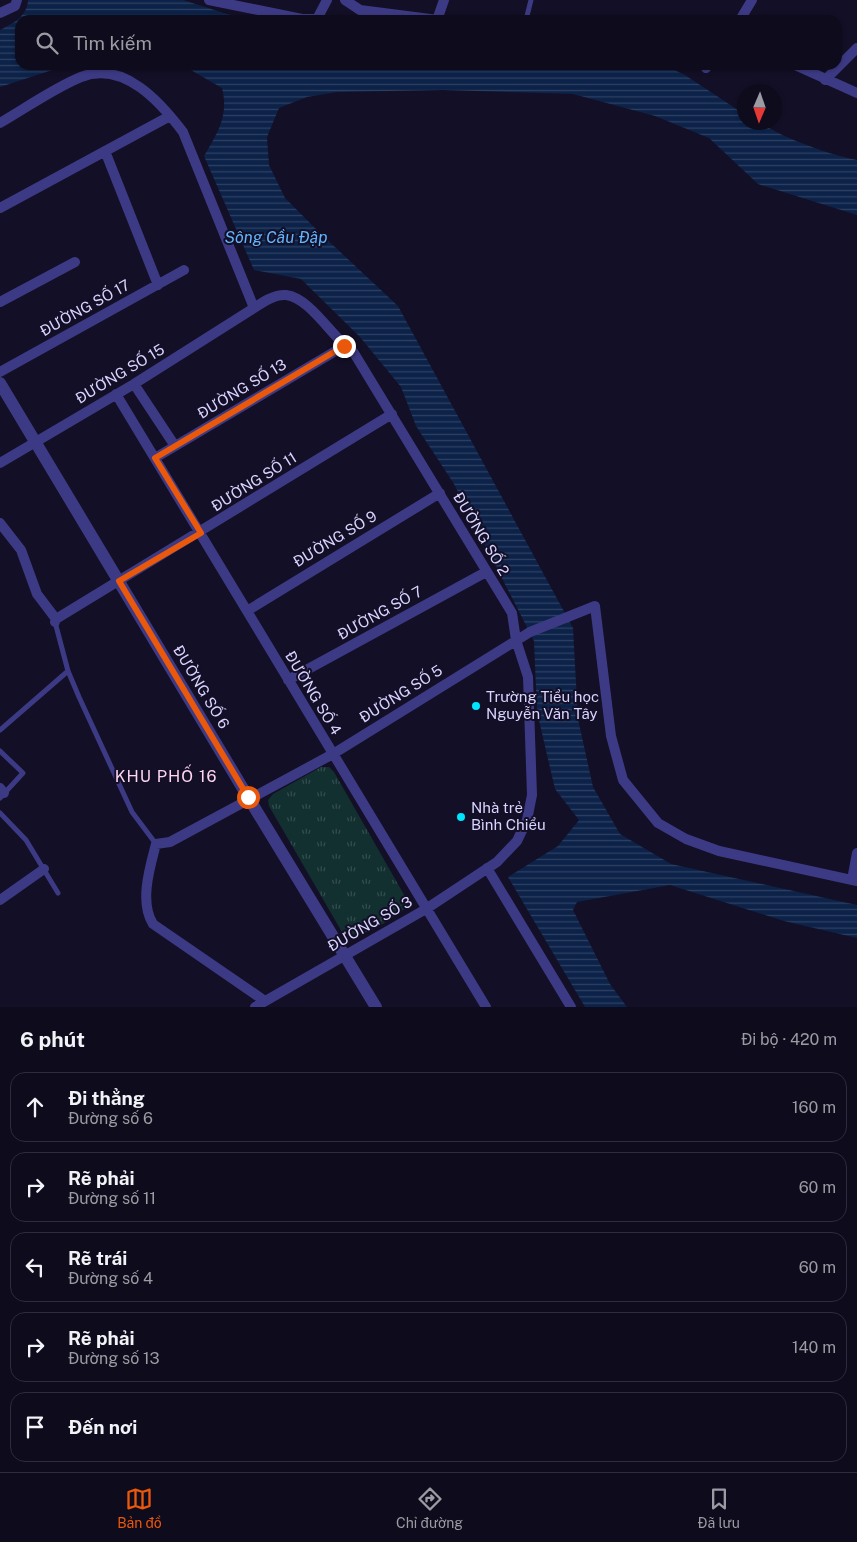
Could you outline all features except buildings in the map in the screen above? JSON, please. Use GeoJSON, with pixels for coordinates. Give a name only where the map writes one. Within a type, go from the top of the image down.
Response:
{"type":"FeatureCollection","features":[{"type":"Feature","properties":{"kind":"street"},"geometry":{"type":"LineString","coordinates":[[0,13],[15,6],[17,0]]}},
{"type":"Feature","properties":{"kind":"street"},"geometry":{"type":"LineString","coordinates":[[209,0],[232,3],[281,15]]}},
{"type":"Feature","properties":{"kind":"street"},"geometry":{"type":"LineString","coordinates":[[318,15],[327,0]]}},
{"type":"Feature","properties":{"kind":"street"},"geometry":{"type":"LineString","coordinates":[[345,0],[360,10],[398,15]]}},
{"type":"Feature","properties":{"kind":"street"},"geometry":{"type":"LineString","coordinates":[[439,15],[444,0]]}},
{"type":"Feature","properties":{"kind":"street"},"geometry":{"type":"LineString","coordinates":[[743,15],[752,0]]}},
{"type":"Feature","properties":{"kind":"street"},"geometry":{"type":"LineString","coordinates":[[842,63],[857,48]]}},
{"type":"Feature","properties":{"kind":"street"},"geometry":{"type":"LineString","coordinates":[[805,70],[857,93]]}},
{"type":"Feature","properties":{"kind":"street"},"geometry":{"type":"LineString","coordinates":[[825,80],[835,70]]}},
{"type":"Feature","properties":{"kind":"street"},"geometry":{"type":"LineString","coordinates":[[0,123],[82,77],[100,74],[118,76],[136,84],[170,116],[183,132],[254,308]]}},
{"type":"Feature","properties":{"kind":"street"},"geometry":{"type":"LineString","coordinates":[[0,208],[170,116]]}},
{"type":"Feature","properties":{"kind":"street"},"geometry":{"type":"LineString","coordinates":[[105,151],[158,284]]}},
{"type":"Feature","properties":{"kind":"street"},"geometry":{"type":"LineString","coordinates":[[0,302],[75,262]]}},
{"type":"Feature","properties":{"kind":"street","name":"ĐƯỜNG SỐ 17"},"geometry":{"type":"LineString","coordinates":[[0,372],[184,270]]}},
{"type":"Feature","properties":{"kind":"street","name":"ĐƯỜNG SỐ 2"},"geometry":{"type":"LineString","coordinates":[[254,308],[271,298],[286,295],[303,301],[344,346],[354,353],[512,613],[516,640],[528,677],[532,795],[528,820],[517,841],[497,862]]}},
{"type":"Feature","properties":{"kind":"street","name":"ĐƯỜNG SỐ 15"},"geometry":{"type":"LineString","coordinates":[[0,463],[134,384],[254,308]]}},
{"type":"Feature","properties":{"kind":"street","name":"ĐƯỜNG SỐ 13"},"geometry":{"type":"LineString","coordinates":[[155,458],[344,346]]}},
{"type":"Feature","properties":{"kind":"street","name":"ĐƯỜNG SỐ 6"},"geometry":{"type":"LineString","coordinates":[[0,383],[376,1007]]}},
{"type":"Feature","properties":{"kind":"street"},"geometry":{"type":"LineString","coordinates":[[134,384],[175,446]]}},
{"type":"Feature","properties":{"kind":"street","name":"ĐƯỜNG SỐ 4"},"geometry":{"type":"LineString","coordinates":[[116,394],[486,1007]]}},
{"type":"Feature","properties":{"kind":"street","name":"ĐƯỜNG SỐ 11"},"geometry":{"type":"LineString","coordinates":[[55,621],[392,414]]}},
{"type":"Feature","properties":{"kind":"street","name":"ĐƯỜNG SỐ 9"},"geometry":{"type":"LineString","coordinates":[[246,610],[440,493]]}},
{"type":"Feature","properties":{"kind":"street"},"geometry":{"type":"LineString","coordinates":[[0,523],[21,550],[37,594],[55,621]]}},
{"type":"Feature","properties":{"kind":"street","name":"ĐƯỜNG SỐ 7"},"geometry":{"type":"LineString","coordinates":[[288,680],[486,572]]}},
{"type":"Feature","properties":{"kind":"street","name":"ĐƯỜNG SỐ 5"},"geometry":{"type":"LineString","coordinates":[[156,844],[170,842],[333,754],[530,632],[595,606],[611,736],[623,780],[658,822],[686,839],[719,851],[854,880]]}},
{"type":"Feature","properties":{"kind":"street"},"geometry":{"type":"LineString","coordinates":[[156,844],[150,869],[146,907],[153,924],[265,1001]]}},
{"type":"Feature","properties":{"kind":"street"},"geometry":{"type":"LineString","coordinates":[[854,880],[857,853]]}},
{"type":"Feature","properties":{"kind":"street","name":"ĐƯỜNG SỐ 3"},"geometry":{"type":"LineString","coordinates":[[255,1007],[426,909],[497,862]]}},
{"type":"Feature","properties":{"kind":"street"},"geometry":{"type":"LineString","coordinates":[[487,868],[571,1007]]}},
{"type":"Feature","properties":{"kind":"street"},"geometry":{"type":"LineString","coordinates":[[0,900],[44,869]]}},
{"type":"Feature","properties":{"kind":"lane"},"geometry":{"type":"LineString","coordinates":[[527,15],[531,0]]}},
{"type":"Feature","properties":{"kind":"lane"},"geometry":{"type":"LineString","coordinates":[[55,621],[68,671],[132,812],[156,844]]}},
{"type":"Feature","properties":{"kind":"lane"},"geometry":{"type":"LineString","coordinates":[[0,730],[68,671]]}},
{"type":"Feature","properties":{"kind":"lane"},"geometry":{"type":"LineString","coordinates":[[0,751],[23,773],[1,793]]}},
{"type":"Feature","properties":{"kind":"lane"},"geometry":{"type":"LineString","coordinates":[[0,813],[26,840],[58,892]]}},
{"type":"Feature","properties":{"kind":"green space"},"geometry":{"type":"Polygon","coordinates":[[[321,767],[329,767],[334,772],[407,900],[406,908],[367,932],[350,934],[342,932],[269,806],[268,800],[273,794],[321,767]]]}},
{"type":"Feature","properties":{"kind":"water"},"geometry":{"type":"Polygon","coordinates":[[[28,0],[183,0],[232,15],[22,15],[28,0]]]}},
{"type":"Feature","properties":{"kind":"water"},"geometry":{"type":"Polygon","coordinates":[[[14,22],[15,70],[53,70],[0,87],[0,30],[14,22]]]}},
{"type":"Feature","properties":{"kind":"water","name":"Sông Cầu Đập"},"geometry":{"type":"Polygon","coordinates":[[[191,70],[674,70],[737,109],[737,130],[773,130],[813,147],[857,160],[857,215],[758,184],[709,138],[655,116],[573,94],[443,90],[337,92],[307,97],[279,108],[267,137],[269,165],[285,198],[398,306],[573,628],[578,719],[593,787],[620,834],[671,864],[857,905],[857,938],[784,921],[670,885],[577,902],[573,910],[610,984],[627,1007],[585,1007],[508,877],[558,846],[579,820],[555,789],[537,712],[534,641],[454,484],[416,426],[401,387],[360,337],[301,279],[254,270],[204,156],[221,124],[224,98],[222,88],[191,70]]]}},
{"type":"Feature","properties":{"kind":"place","name":"Trường Tiểu học Nguyễn Văn Tây"},"geometry":{"type":"Point","coordinates":[476,706]}},
{"type":"Feature","properties":{"kind":"place","name":"Nhà trẻ Bình Chiểu"},"geometry":{"type":"Point","coordinates":[461,817]}},
{"type":"Feature","properties":{"kind":"district","name":"KHU PHỐ 16"},"geometry":{"type":"Point","coordinates":[166,776]}},
{"type":"Feature","properties":{"kind":"route"},"geometry":{"type":"LineString","coordinates":[[248,797],[119,581],[201,533],[155,458],[344,346]]}}]}
